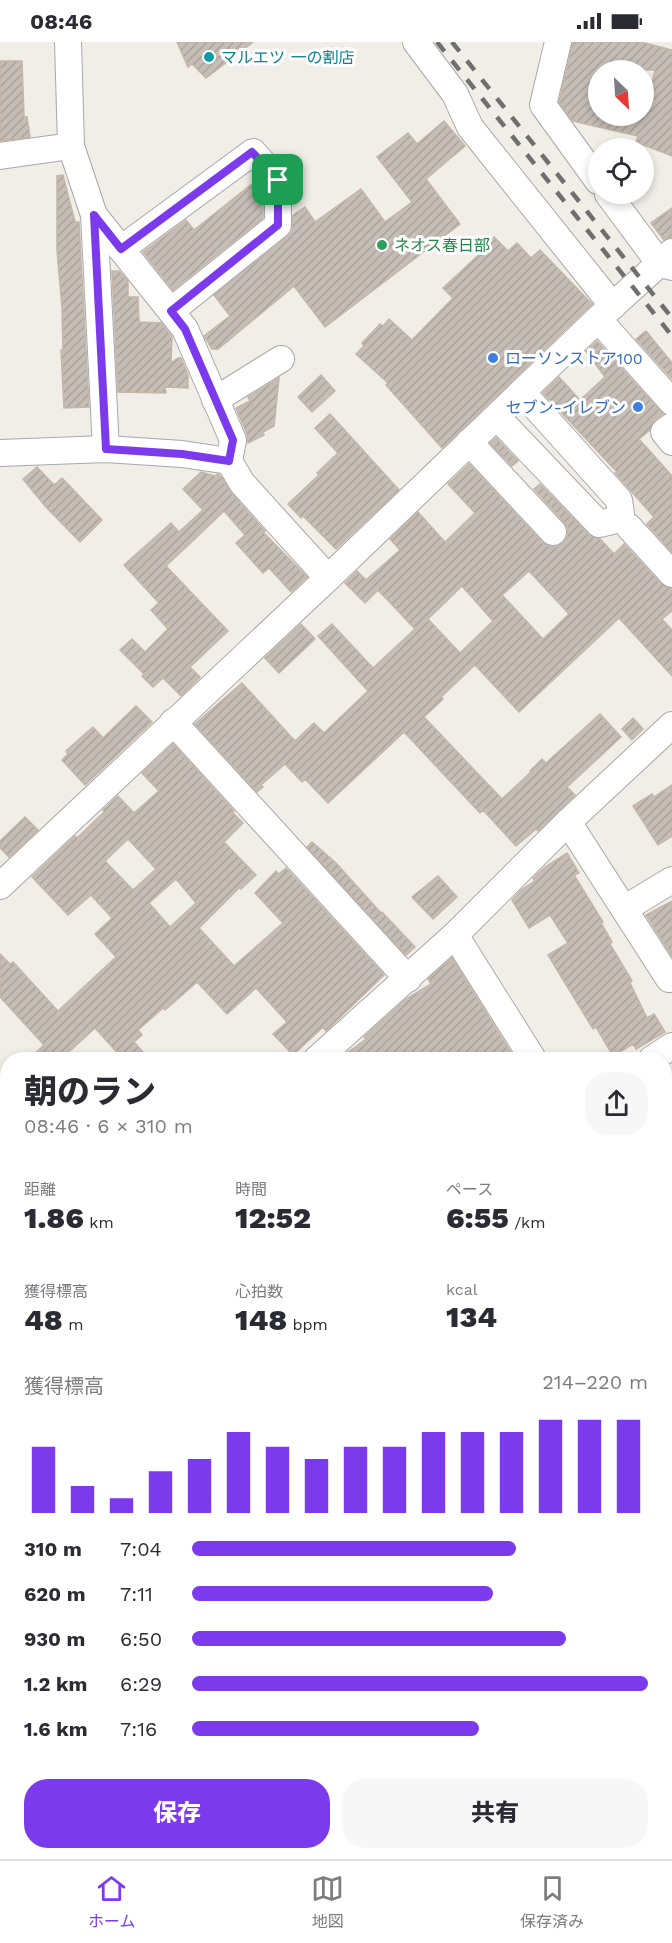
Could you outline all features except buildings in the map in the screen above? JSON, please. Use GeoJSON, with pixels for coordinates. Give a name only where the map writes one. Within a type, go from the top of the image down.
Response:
{"type":"FeatureCollection","features":[{"type":"Feature","properties":{"kind":"street"},"geometry":{"type":"LineString","coordinates":[[69,42],[71,146],[94,215],[106,449]]}},
{"type":"Feature","properties":{"kind":"street"},"geometry":{"type":"LineString","coordinates":[[416,42],[455,94],[470,127],[672,402]]}},
{"type":"Feature","properties":{"kind":"street"},"geometry":{"type":"LineString","coordinates":[[558,42],[543,105],[588,167]]}},
{"type":"Feature","properties":{"kind":"street"},"geometry":{"type":"LineString","coordinates":[[0,156],[71,146]]}},
{"type":"Feature","properties":{"kind":"street"},"geometry":{"type":"LineString","coordinates":[[121,249],[252,152],[278,180],[278,225],[171,311]]}},
{"type":"Feature","properties":{"kind":"street"},"geometry":{"type":"LineString","coordinates":[[0,886],[328,578],[605,313],[668,261],[643,242],[615,204]]}},
{"type":"Feature","properties":{"kind":"street"},"geometry":{"type":"LineString","coordinates":[[94,215],[185,329],[233,440],[229,461],[242,483],[328,578]]}},
{"type":"Feature","properties":{"kind":"street"},"geometry":{"type":"LineString","coordinates":[[215,400],[281,359]]}},
{"type":"Feature","properties":{"kind":"street"},"geometry":{"type":"LineString","coordinates":[[497,417],[599,524],[612,521],[621,514],[620,500],[522,392]]}},
{"type":"Feature","properties":{"kind":"street"},"geometry":{"type":"LineString","coordinates":[[672,426],[664,432],[672,442]]}},
{"type":"Feature","properties":{"kind":"street"},"geometry":{"type":"LineString","coordinates":[[469,442],[553,532]]}},
{"type":"Feature","properties":{"kind":"street"},"geometry":{"type":"LineString","coordinates":[[0,453],[106,449],[182,454],[229,461]]}},
{"type":"Feature","properties":{"kind":"street"},"geometry":{"type":"LineString","coordinates":[[629,527],[672,574]]}},
{"type":"Feature","properties":{"kind":"street"},"geometry":{"type":"LineString","coordinates":[[173,723],[408,979]]}},
{"type":"Feature","properties":{"kind":"street"},"geometry":{"type":"LineString","coordinates":[[325,1052],[455,935],[568,822],[672,725]]}},
{"type":"Feature","properties":{"kind":"street"},"geometry":{"type":"LineString","coordinates":[[568,822],[669,979],[672,977]]}},
{"type":"Feature","properties":{"kind":"street"},"geometry":{"type":"LineString","coordinates":[[624,909],[672,880]]}},
{"type":"Feature","properties":{"kind":"street"},"geometry":{"type":"LineString","coordinates":[[455,935],[529,1052]]}},
{"type":"Feature","properties":{"kind":"railway"},"geometry":{"type":"LineString","coordinates":[[437,42],[672,336]]}},
{"type":"Feature","properties":{"kind":"railway"},"geometry":{"type":"LineString","coordinates":[[452,42],[672,318]]}},
{"type":"Feature","properties":{"kind":"place","name":"マルエツ 一の割店"},"geometry":{"type":"Point","coordinates":[209,57]}},
{"type":"Feature","properties":{"kind":"place","name":"ネオス春日部"},"geometry":{"type":"Point","coordinates":[382,245]}},
{"type":"Feature","properties":{"kind":"place","name":"ローソンストア100"},"geometry":{"type":"Point","coordinates":[493,358]}},
{"type":"Feature","properties":{"kind":"place","name":"セブン-イレブン"},"geometry":{"type":"Point","coordinates":[638,407]}},
{"type":"Feature","properties":{"kind":"route"},"geometry":{"type":"LineString","coordinates":[[252,152],[278,180],[278,225],[171,311],[185,329],[233,440],[229,461],[182,454],[106,449],[94,215],[121,249],[252,152]]}}]}
